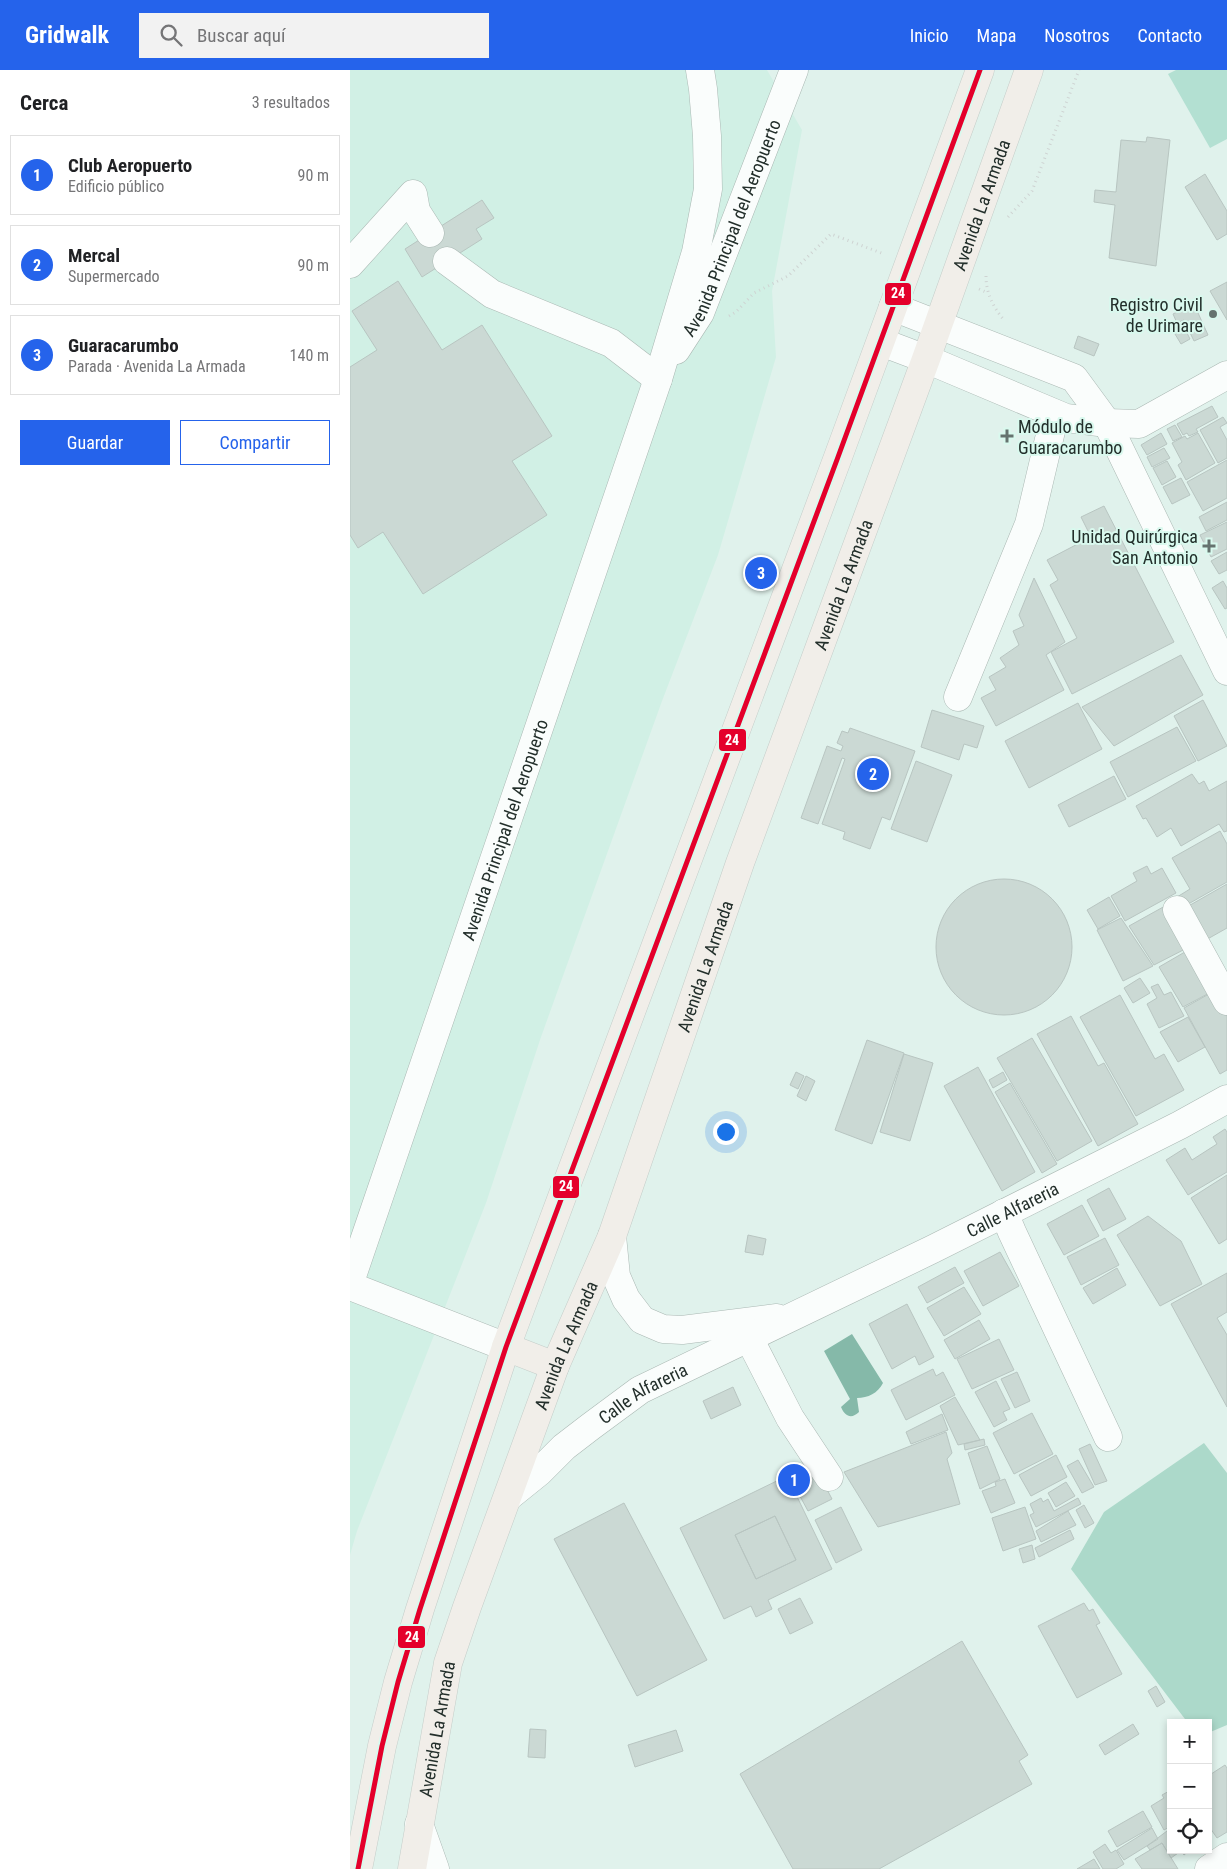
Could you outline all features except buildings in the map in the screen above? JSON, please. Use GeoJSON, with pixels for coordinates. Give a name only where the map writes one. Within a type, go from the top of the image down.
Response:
{"type":"FeatureCollection","features":[{"type":"Feature","properties":{"kind":"main road"},"geometry":{"type":"LineString","coordinates":[[358,1869],[382,1746],[398,1682],[506,1347],[881,342],[980,70]]}},
{"type":"Feature","properties":{"kind":"main road","name":"Avenida La Armada"},"geometry":{"type":"LineString","coordinates":[[412,1869],[448,1663],[467,1606],[555,1366],[612,1236],[740,863],[926,359],[1029,70]]}},
{"type":"Feature","properties":{"kind":"main road"},"geometry":{"type":"LineString","coordinates":[[506,1347],[555,1366]]}},
{"type":"Feature","properties":{"kind":"street","name":"Avenida Principal del Aeropuerto"},"geometry":{"type":"LineString","coordinates":[[350,1282],[658,379],[696,252],[708,189],[707,136],[700,70]]}},
{"type":"Feature","properties":{"kind":"street","name":"Avenida Principal del Aeropuerto"},"geometry":{"type":"LineString","coordinates":[[658,379],[700,313],[794,70]]}},
{"type":"Feature","properties":{"kind":"street"},"geometry":{"type":"LineString","coordinates":[[350,264],[413,194],[416,210],[430,233]]}},
{"type":"Feature","properties":{"kind":"street"},"geometry":{"type":"LineString","coordinates":[[447,261],[492,294],[611,343],[658,379]]}},
{"type":"Feature","properties":{"kind":"street"},"geometry":{"type":"LineString","coordinates":[[893,307],[1074,378],[1107,422],[1227,671]]}},
{"type":"Feature","properties":{"kind":"street"},"geometry":{"type":"LineString","coordinates":[[881,342],[1066,418],[1107,422],[1139,424],[1227,375]]}},
{"type":"Feature","properties":{"kind":"street"},"geometry":{"type":"LineString","coordinates":[[958,697],[1029,524],[1055,414]]}},
{"type":"Feature","properties":{"kind":"street"},"geometry":{"type":"LineString","coordinates":[[1178,910],[1227,1001]]}},
{"type":"Feature","properties":{"kind":"street","name":"Calle Alfareria"},"geometry":{"type":"LineString","coordinates":[[508,1497],[539,1472],[564,1447],[640,1390],[796,1316],[1004,1213],[1180,1125],[1227,1099]]}},
{"type":"Feature","properties":{"kind":"street"},"geometry":{"type":"LineString","coordinates":[[1004,1213],[1108,1437]]}},
{"type":"Feature","properties":{"kind":"street","name":"Calle Alfareria"},"geometry":{"type":"LineString","coordinates":[[612,1236],[616,1276],[626,1299],[642,1320],[663,1329],[682,1330],[716,1324],[796,1316]]}},
{"type":"Feature","properties":{"kind":"street"},"geometry":{"type":"LineString","coordinates":[[350,1286],[506,1347]]}},
{"type":"Feature","properties":{"kind":"street"},"geometry":{"type":"LineString","coordinates":[[749,1338],[790,1418],[829,1477]]}},
{"type":"Feature","properties":{"kind":"street"},"geometry":{"type":"LineString","coordinates":[[419,1824],[435,1869]]}},
{"type":"Feature","properties":{"kind":"street"},"geometry":{"type":"LineString","coordinates":[[1209,1869],[1227,1857]]}},
{"type":"Feature","properties":{"kind":"path"},"geometry":{"type":"LineString","coordinates":[[1005,220],[1032,191],[1079,70]]}},
{"type":"Feature","properties":{"kind":"path"},"geometry":{"type":"LineString","coordinates":[[700,313],[726,319],[736,312],[754,293],[788,276],[831,234],[909,263]]}},
{"type":"Feature","properties":{"kind":"path"},"geometry":{"type":"LineString","coordinates":[[986,270],[986,288],[996,311],[1008,326]]}},
{"type":"Feature","properties":{"kind":"path"},"geometry":{"type":"LineString","coordinates":[[953,280],[988,293]]}},
{"type":"Feature","properties":{"kind":"shaded area"},"geometry":{"type":"Polygon","coordinates":[[[350,70],[767,70],[802,130],[772,291],[776,357],[718,555],[662,701],[541,1037],[486,1203],[357,1531],[350,1555],[350,70]]]}},
{"type":"Feature","properties":{"kind":"shaded area"},"geometry":{"type":"Polygon","coordinates":[[[1176,70],[1227,70],[1227,139],[1210,148],[1168,74],[1176,70]]]}},
{"type":"Feature","properties":{"kind":"shaded area"},"geometry":{"type":"Polygon","coordinates":[[[852,1334],[883,1383],[872,1394],[857,1398],[859,1412],[849,1416],[841,1407],[850,1399],[824,1351],[852,1334]]]}},
{"type":"Feature","properties":{"kind":"shaded area"},"geometry":{"type":"Polygon","coordinates":[[[1204,1443],[1227,1473],[1227,1725],[1212,1731],[1212,1719],[1185,1719],[1071,1569],[1104,1512],[1204,1443]]]}},
{"type":"Feature","properties":{"kind":"transit line","name":"24"},"geometry":{"type":"LineString","coordinates":[[358,1869],[382,1746],[398,1682],[506,1347],[838,457],[980,70]]}},
{"type":"Feature","properties":{"kind":"place","name":"Registro Civil de Urimare"},"geometry":{"type":"Point","coordinates":[1213,314]}},
{"type":"Feature","properties":{"kind":"place","name":"Módulo de Guaracarumbo"},"geometry":{"type":"Point","coordinates":[1007,436]}},
{"type":"Feature","properties":{"kind":"place","name":"Unidad Quirúrgica San Antonio"},"geometry":{"type":"Point","coordinates":[1209,546]}},
{"type":"Feature","properties":{"kind":"place","name":"Guaracarumbo"},"geometry":{"type":"Point","coordinates":[761,573]}},
{"type":"Feature","properties":{"kind":"place","name":"Mercal"},"geometry":{"type":"Point","coordinates":[873,774]}},
{"type":"Feature","properties":{"kind":"place","name":"Club Aeropuerto"},"geometry":{"type":"Point","coordinates":[794,1480]}}]}
